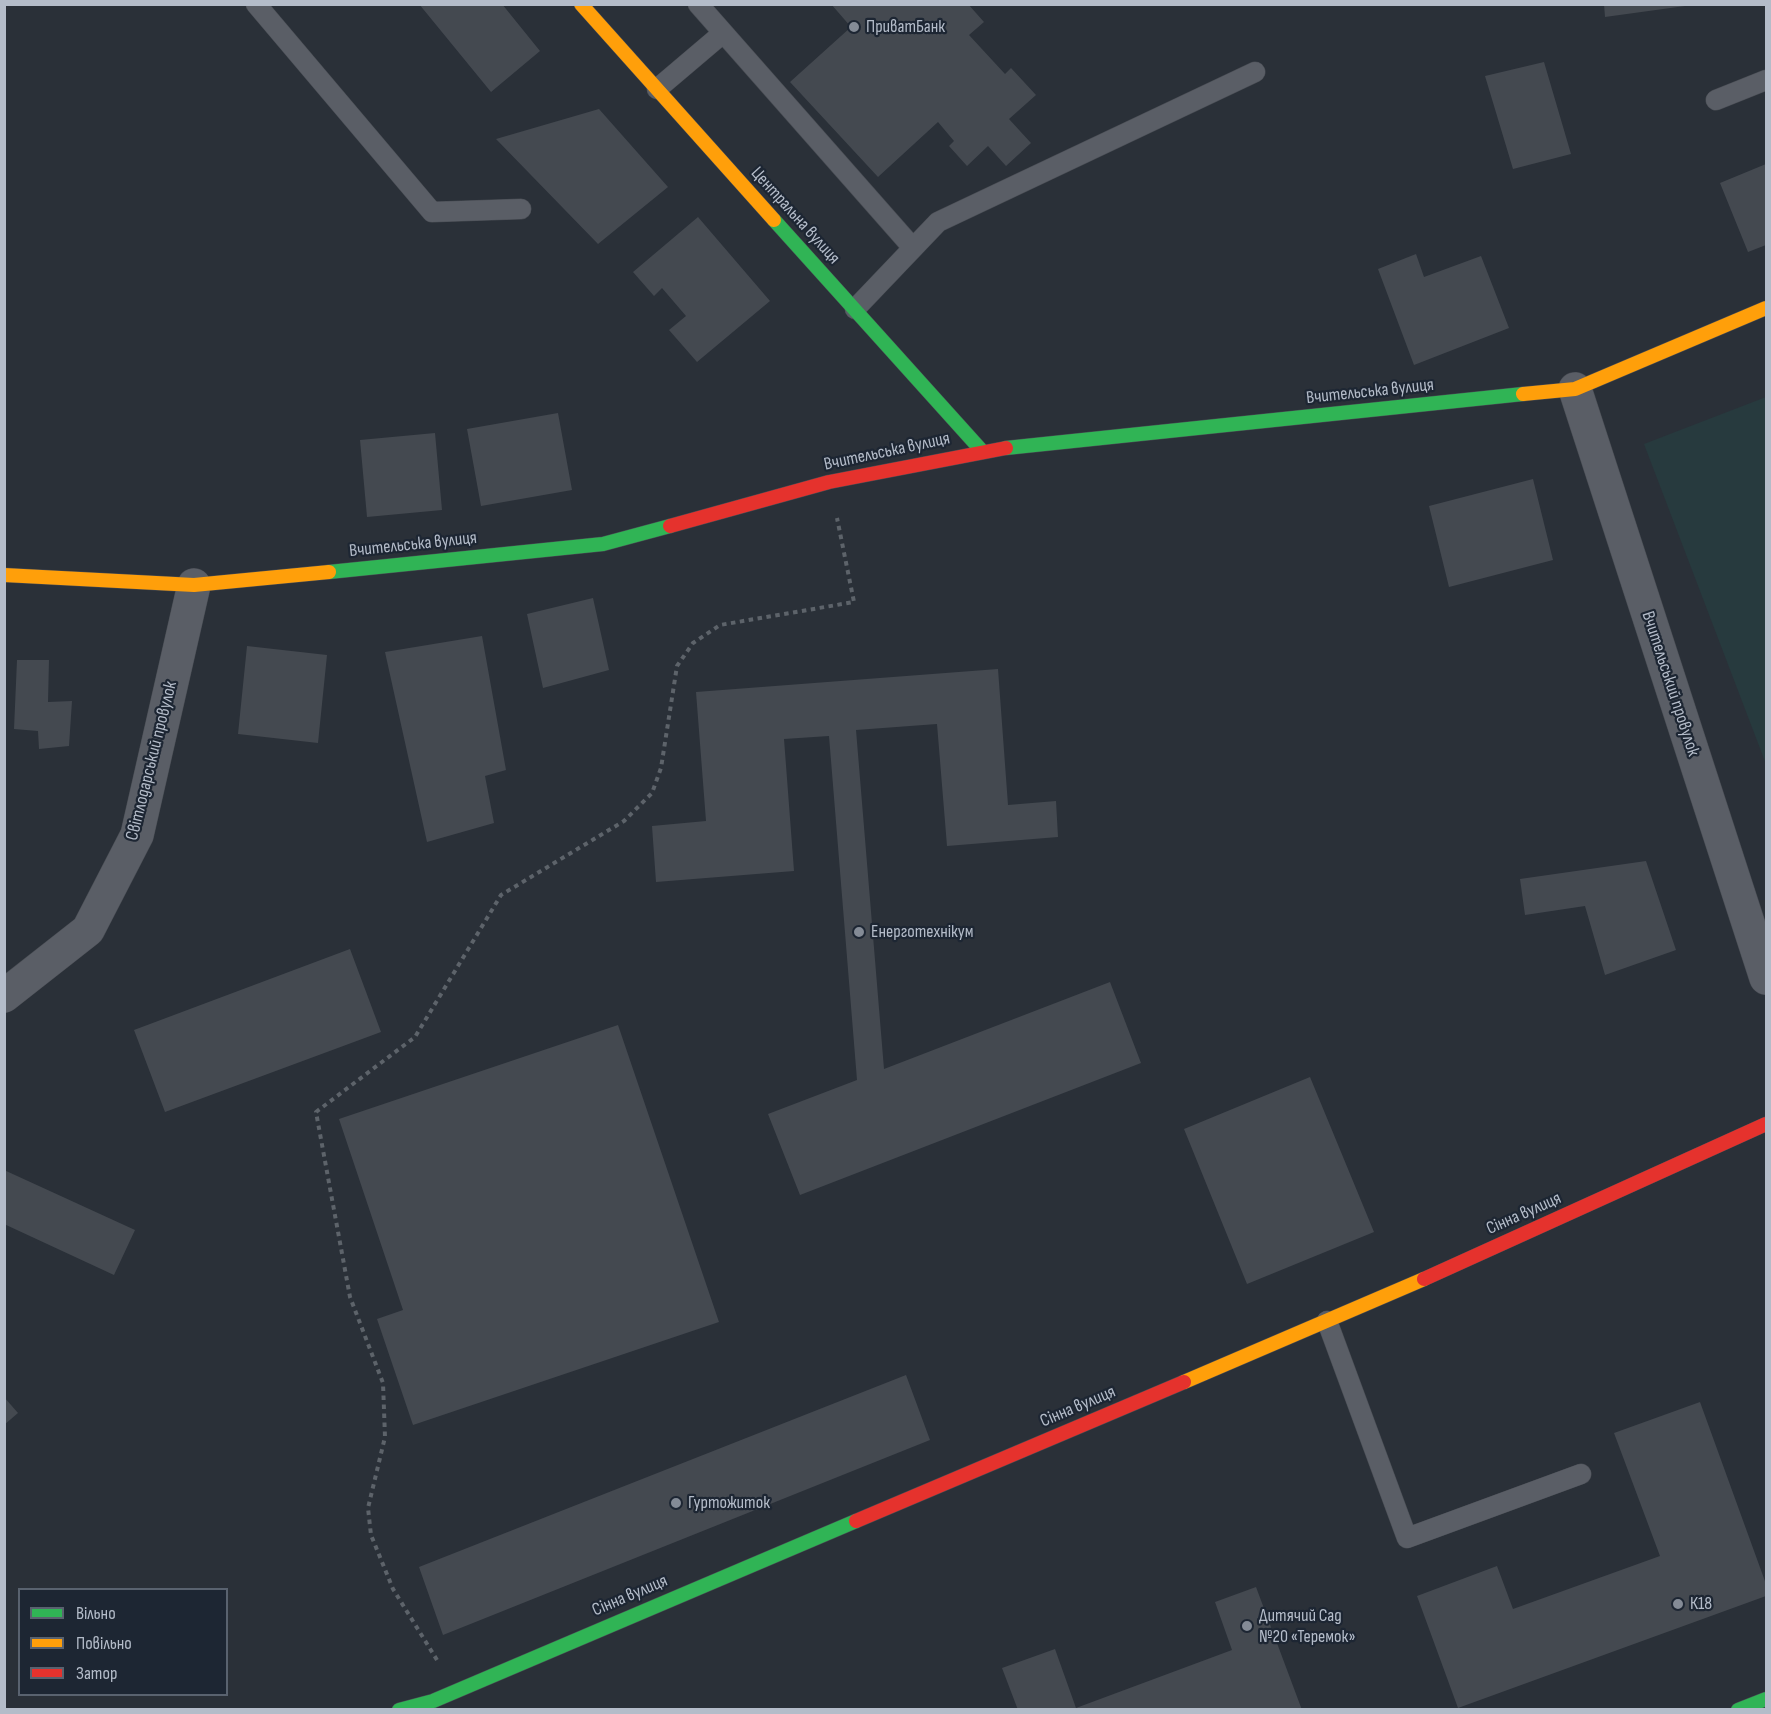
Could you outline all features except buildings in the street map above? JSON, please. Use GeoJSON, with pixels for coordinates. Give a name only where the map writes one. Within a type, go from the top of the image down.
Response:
{"type":"FeatureCollection","features":[{"type":"Feature","properties":{"kind":"street","name":"Центральна вулиця"},"geometry":{"type":"LineString","coordinates":[[581,4],[982,451]]}},
{"type":"Feature","properties":{"kind":"street","name":"Вчительська вулиця"},"geometry":{"type":"LineString","coordinates":[[4,575],[194,585],[603,544],[829,482],[982,451],[1575,389],[1767,308]]}},
{"type":"Feature","properties":{"kind":"street","name":"Вчительський провулок"},"geometry":{"type":"LineString","coordinates":[[1575,389],[1767,978]]}},
{"type":"Feature","properties":{"kind":"street","name":"Світлодарський провулок"},"geometry":{"type":"LineString","coordinates":[[4,996],[88,930],[137,835],[194,585]]}},
{"type":"Feature","properties":{"kind":"street","name":"Сінна вулиця"},"geometry":{"type":"LineString","coordinates":[[399,1710],[434,1701],[455,1689],[1326,1321],[1767,1124]]}},
{"type":"Feature","properties":{"kind":"street"},"geometry":{"type":"LineString","coordinates":[[1738,1710],[1767,1699]]}},
{"type":"Feature","properties":{"kind":"lane"},"geometry":{"type":"LineString","coordinates":[[256,4],[432,212],[521,208]]}},
{"type":"Feature","properties":{"kind":"lane"},"geometry":{"type":"LineString","coordinates":[[698,4],[913,248]]}},
{"type":"Feature","properties":{"kind":"lane"},"geometry":{"type":"LineString","coordinates":[[657,89],[723,33]]}},
{"type":"Feature","properties":{"kind":"lane"},"geometry":{"type":"LineString","coordinates":[[855,309],[938,222],[1255,72]]}},
{"type":"Feature","properties":{"kind":"lane"},"geometry":{"type":"LineString","coordinates":[[1716,100],[1767,80]]}},
{"type":"Feature","properties":{"kind":"lane"},"geometry":{"type":"LineString","coordinates":[[1326,1321],[1407,1538],[1581,1474]]}},
{"type":"Feature","properties":{"kind":"path"},"geometry":{"type":"LineString","coordinates":[[455,1689],[393,1589],[371,1535],[369,1508],[385,1437],[383,1383],[350,1297],[316,1112],[415,1037],[501,895],[624,821],[652,792],[661,768],[677,666],[693,643],[720,625],[854,602],[829,482]]}},
{"type":"Feature","properties":{"kind":"green space"},"geometry":{"type":"Polygon","coordinates":[[[1766,397],[1766,764],[1644,444],[1766,397]]]}},
{"type":"Feature","properties":{"kind":"traffic: fast"},"geometry":{"type":"LineString","coordinates":[[774,220],[982,451]]}},
{"type":"Feature","properties":{"kind":"traffic: fast"},"geometry":{"type":"LineString","coordinates":[[1006,448],[1523,394]]}},
{"type":"Feature","properties":{"kind":"traffic: fast"},"geometry":{"type":"LineString","coordinates":[[329,572],[603,544],[670,526]]}},
{"type":"Feature","properties":{"kind":"traffic: fast"},"geometry":{"type":"LineString","coordinates":[[399,1710],[433,1701],[856,1521]]}},
{"type":"Feature","properties":{"kind":"traffic: fast"},"geometry":{"type":"LineString","coordinates":[[1738,1710],[1766,1699]]}},
{"type":"Feature","properties":{"kind":"traffic: slow"},"geometry":{"type":"LineString","coordinates":[[581,4],[774,220]]}},
{"type":"Feature","properties":{"kind":"traffic: slow"},"geometry":{"type":"LineString","coordinates":[[1523,394],[1575,389],[1766,308]]}},
{"type":"Feature","properties":{"kind":"traffic: slow"},"geometry":{"type":"LineString","coordinates":[[4,575],[194,585],[329,572]]}},
{"type":"Feature","properties":{"kind":"traffic: slow"},"geometry":{"type":"LineString","coordinates":[[1184,1382],[1424,1279]]}},
{"type":"Feature","properties":{"kind":"traffic: jam"},"geometry":{"type":"LineString","coordinates":[[670,526],[829,482],[1006,448]]}},
{"type":"Feature","properties":{"kind":"traffic: jam"},"geometry":{"type":"LineString","coordinates":[[1424,1279],[1766,1124]]}},
{"type":"Feature","properties":{"kind":"traffic: jam"},"geometry":{"type":"LineString","coordinates":[[856,1521],[1184,1382]]}},
{"type":"Feature","properties":{"kind":"place","name":"ПриватБанк"},"geometry":{"type":"Point","coordinates":[854,27]}},
{"type":"Feature","properties":{"kind":"place","name":"Енерготехнікум"},"geometry":{"type":"Point","coordinates":[859,932]}},
{"type":"Feature","properties":{"kind":"place","name":"Гуртожиток"},"geometry":{"type":"Point","coordinates":[676,1503]}},
{"type":"Feature","properties":{"kind":"place","name":"К18"},"geometry":{"type":"Point","coordinates":[1678,1604]}},
{"type":"Feature","properties":{"kind":"place","name":"Дитячий Сад №20 «Теремок»"},"geometry":{"type":"Point","coordinates":[1247,1626]}}]}
